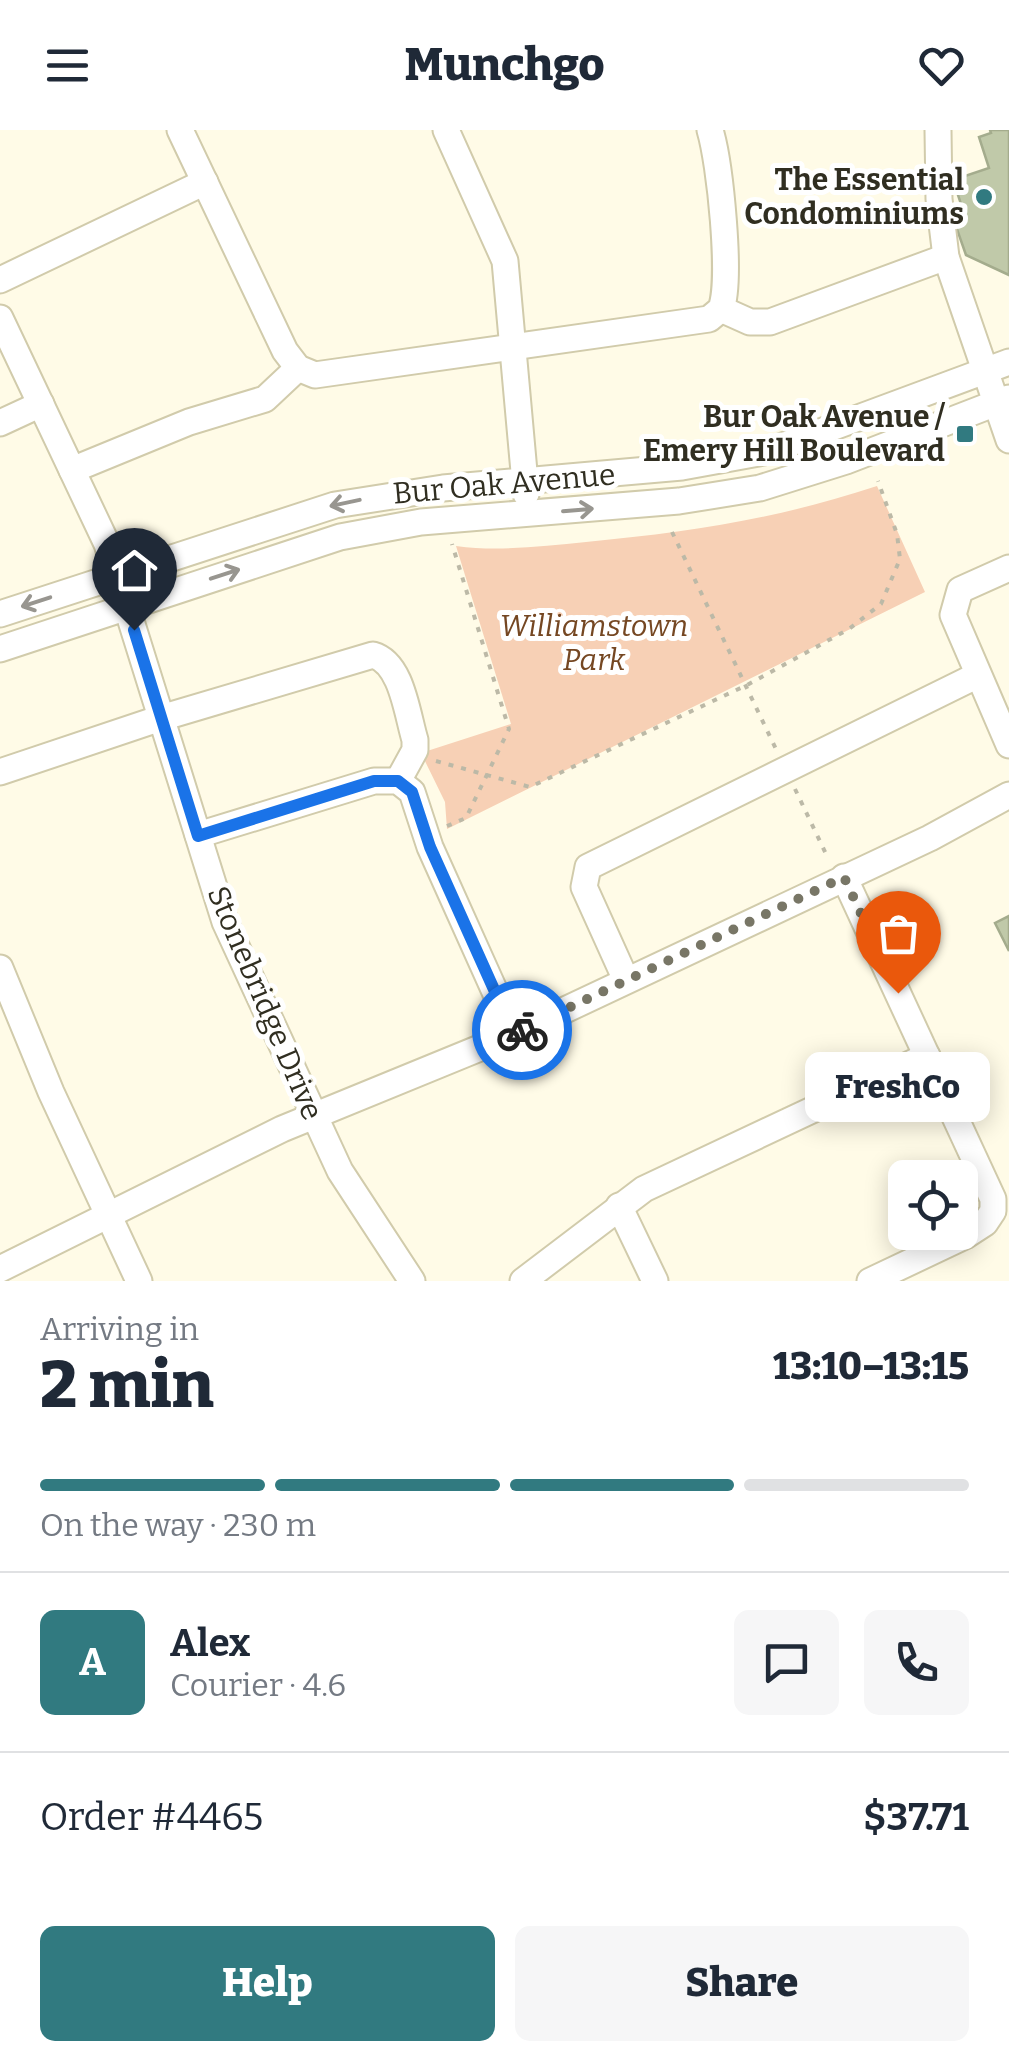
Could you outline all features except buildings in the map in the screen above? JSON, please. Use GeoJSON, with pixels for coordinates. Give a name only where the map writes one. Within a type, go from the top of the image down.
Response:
{"type":"FeatureCollection","features":[{"type":"Feature","properties":{"kind":"street"},"geometry":{"type":"LineString","coordinates":[[180,130],[285,352],[298,368],[315,375],[694,323],[721,310],[750,322],[770,322],[946,257]]}},
{"type":"Feature","properties":{"kind":"street"},"geometry":{"type":"LineString","coordinates":[[446,130],[505,261],[528,514]]}},
{"type":"Feature","properties":{"kind":"street"},"geometry":{"type":"LineString","coordinates":[[710,130],[716,155],[725,281],[721,310]]}},
{"type":"Feature","properties":{"kind":"street"},"geometry":{"type":"LineString","coordinates":[[938,130],[940,212],[946,257],[997,367],[1009,440]]}},
{"type":"Feature","properties":{"kind":"street"},"geometry":{"type":"LineString","coordinates":[[0,280],[205,182]]}},
{"type":"Feature","properties":{"kind":"street","name":"Stonebridge Drive"},"geometry":{"type":"LineString","coordinates":[[0,318],[108,544],[226,922],[356,1201],[412,1281]]}},
{"type":"Feature","properties":{"kind":"street","name":"Bur Oak Avenue"},"geometry":{"type":"LineString","coordinates":[[0,614],[334,505],[406,492],[682,467],[769,451],[997,367]]}},
{"type":"Feature","properties":{"kind":"street"},"geometry":{"type":"LineString","coordinates":[[72,470],[190,422],[265,399],[277,392],[298,368]]}},
{"type":"Feature","properties":{"kind":"street","name":"Bur Oak Avenue"},"geometry":{"type":"LineString","coordinates":[[0,649],[340,537],[422,522],[679,501],[760,488],[818,471],[1002,400]]}},
{"type":"Feature","properties":{"kind":"street"},"geometry":{"type":"LineString","coordinates":[[0,424],[41,404]]}},
{"type":"Feature","properties":{"kind":"street"},"geometry":{"type":"LineString","coordinates":[[1009,568],[960,590],[953,615],[1009,746]]}},
{"type":"Feature","properties":{"kind":"street"},"geometry":{"type":"LineString","coordinates":[[0,772],[161,718],[373,655],[384,658],[392,668],[415,740],[416,750],[398,781]]}},
{"type":"Feature","properties":{"kind":"street"},"geometry":{"type":"LineString","coordinates":[[626,980],[584,887],[588,867],[978,675]]}},
{"type":"Feature","properties":{"kind":"street"},"geometry":{"type":"LineString","coordinates":[[198,836],[374,781],[398,781],[418,802],[430,847],[514,1034]]}},
{"type":"Feature","properties":{"kind":"street"},"geometry":{"type":"LineString","coordinates":[[0,1269],[282,1128],[514,1034],[930,838],[1009,794]]}},
{"type":"Feature","properties":{"kind":"street"},"geometry":{"type":"LineString","coordinates":[[844,877],[988,1184],[993,1210],[985,1223],[965,1236],[870,1281]]}},
{"type":"Feature","properties":{"kind":"street"},"geometry":{"type":"LineString","coordinates":[[0,968],[139,1281]]}},
{"type":"Feature","properties":{"kind":"street"},"geometry":{"type":"LineString","coordinates":[[523,1281],[644,1190],[927,1056]]}},
{"type":"Feature","properties":{"kind":"street"},"geometry":{"type":"LineString","coordinates":[[619,1206],[655,1281]]}},
{"type":"Feature","properties":{"kind":"path"},"geometry":{"type":"LineString","coordinates":[[425,764],[441,760],[530,787],[747,685],[849,628],[881,604],[900,559],[878,481]]}},
{"type":"Feature","properties":{"kind":"path"},"geometry":{"type":"LineString","coordinates":[[672,532],[826,854]]}},
{"type":"Feature","properties":{"kind":"path"},"geometry":{"type":"LineString","coordinates":[[443,828],[466,818],[509,729],[452,544]]}},
{"type":"Feature","properties":{"kind":"green space","name":"Williamstown Park"},"geometry":{"type":"Polygon","coordinates":[[[877,486],[925,592],[447,829],[445,802],[424,752],[511,724],[456,546],[537,547],[698,529],[769,516],[877,486]]]}},
{"type":"Feature","properties":{"kind":"way so far"},"geometry":{"type":"LineString","coordinates":[[522,1030],[844,877],[898,993]]}},
{"type":"Feature","properties":{"kind":"place","name":"The Essential Condominiums"},"geometry":{"type":"Point","coordinates":[984,197]}},
{"type":"Feature","properties":{"kind":"place","name":"Bur Oak Avenue / Emery Hill Boulevard"},"geometry":{"type":"Point","coordinates":[965,434]}},
{"type":"Feature","properties":{"kind":"place","name":"FreshCo"},"geometry":{"type":"Point","coordinates":[898,993]}},
{"type":"Feature","properties":{"kind":"route"},"geometry":{"type":"LineString","coordinates":[[134,630],[198,836],[374,781],[398,781],[418,802],[430,847],[514,1034],[522,1030]]}}]}
